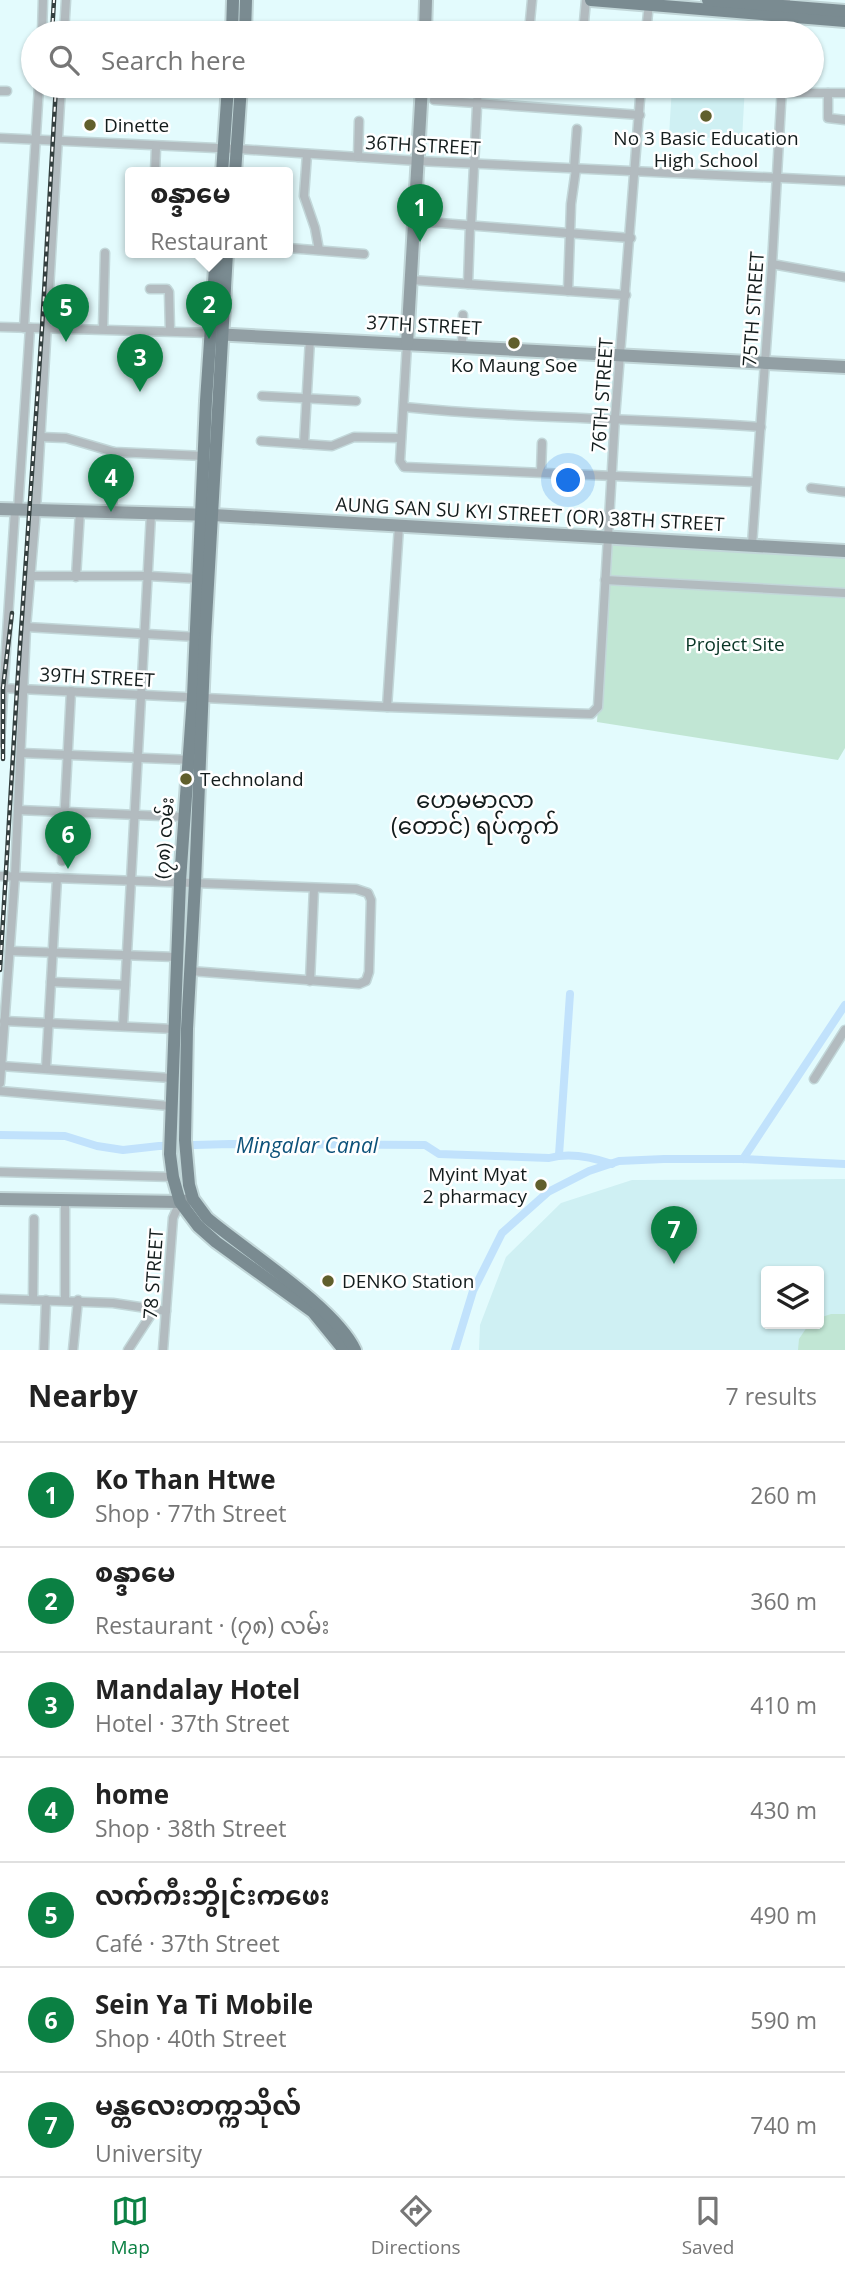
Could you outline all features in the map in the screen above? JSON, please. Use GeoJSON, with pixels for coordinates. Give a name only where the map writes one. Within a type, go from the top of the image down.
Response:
{"type":"FeatureCollection","features":[{"type":"Feature","properties":{"kind":"main road"},"geometry":{"type":"LineString","coordinates":[[232,21],[233,0]]}},
{"type":"Feature","properties":{"kind":"main road"},"geometry":{"type":"LineString","coordinates":[[245,21],[246,0]]}},
{"type":"Feature","properties":{"kind":"main road"},"geometry":{"type":"LineString","coordinates":[[591,0],[786,7],[845,21]]}},
{"type":"Feature","properties":{"kind":"main road"},"geometry":{"type":"LineString","coordinates":[[708,0],[845,11]]}},
{"type":"Feature","properties":{"kind":"main road"},"geometry":{"type":"LineString","coordinates":[[223,167],[227,98]]}},
{"type":"Feature","properties":{"kind":"main road"},"geometry":{"type":"LineString","coordinates":[[236,167],[240,98]]}},
{"type":"Feature","properties":{"kind":"main road","name":"(၇၈) လမ်း"},"geometry":{"type":"LineString","coordinates":[[186,1201],[189,1185],[185,1146],[190,971],[198,818],[195,760],[217,334],[216,258]]}},
{"type":"Feature","properties":{"kind":"main road","name":"(၇၈) လမ်း"},"geometry":{"type":"LineString","coordinates":[[207,515],[204,456],[226,258]]}},
{"type":"Feature","properties":{"kind":"main road","name":"(၇၈) လမ်း"},"geometry":{"type":"LineString","coordinates":[[195,760],[184,817],[180,881],[170,1106],[173,1177],[198,1226],[313,1312],[344,1350]]}},
{"type":"Feature","properties":{"kind":"main road","name":"(၇၈) လမ်း"},"geometry":{"type":"LineString","coordinates":[[186,1201],[324,1312],[355,1350]]}},
{"type":"Feature","properties":{"kind":"street"},"geometry":{"type":"LineString","coordinates":[[42,21],[43,0]]}},
{"type":"Feature","properties":{"kind":"street"},"geometry":{"type":"LineString","coordinates":[[65,21],[66,0]]}},
{"type":"Feature","properties":{"kind":"street"},"geometry":{"type":"LineString","coordinates":[[425,21],[426,0]]}},
{"type":"Feature","properties":{"kind":"street"},"geometry":{"type":"LineString","coordinates":[[530,21],[532,0]]}},
{"type":"Feature","properties":{"kind":"street"},"geometry":{"type":"LineString","coordinates":[[584,21],[586,0]]}},
{"type":"Feature","properties":{"kind":"street"},"geometry":{"type":"LineString","coordinates":[[647,21],[649,3]]}},
{"type":"Feature","properties":{"kind":"street"},"geometry":{"type":"LineString","coordinates":[[824,93],[845,93]]}},
{"type":"Feature","properties":{"kind":"street"},"geometry":{"type":"LineString","coordinates":[[828,93],[828,118],[845,120]]}},
{"type":"Feature","properties":{"kind":"street"},"geometry":{"type":"LineString","coordinates":[[0,743],[27,328],[39,98]]}},
{"type":"Feature","properties":{"kind":"street"},"geometry":{"type":"LineString","coordinates":[[0,1083],[15,876],[26,627],[36,510],[60,98]]}},
{"type":"Feature","properties":{"kind":"street"},"geometry":{"type":"LineString","coordinates":[[421,98],[400,465],[756,482]]}},
{"type":"Feature","properties":{"kind":"street"},"geometry":{"type":"LineString","coordinates":[[468,284],[477,98]]}},
{"type":"Feature","properties":{"kind":"street","name":"76TH STREET"},"geometry":{"type":"LineString","coordinates":[[598,707],[615,418],[641,98]]}},
{"type":"Feature","properties":{"kind":"street","name":"75TH STREET"},"geometry":{"type":"LineString","coordinates":[[753,539],[782,98]]}},
{"type":"Feature","properties":{"kind":"street"},"geometry":{"type":"LineString","coordinates":[[434,100],[640,115]]}},
{"type":"Feature","properties":{"kind":"street"},"geometry":{"type":"LineString","coordinates":[[358,157],[359,121]]}},
{"type":"Feature","properties":{"kind":"street"},"geometry":{"type":"LineString","coordinates":[[568,291],[577,129]]}},
{"type":"Feature","properties":{"kind":"street","name":"36TH STREET"},"geometry":{"type":"LineString","coordinates":[[0,138],[845,181]]}},
{"type":"Feature","properties":{"kind":"street"},"geometry":{"type":"LineString","coordinates":[[155,167],[156,147]]}},
{"type":"Feature","properties":{"kind":"street"},"geometry":{"type":"LineString","coordinates":[[307,154],[304,196],[319,250]]}},
{"type":"Feature","properties":{"kind":"street"},"geometry":{"type":"LineString","coordinates":[[414,221],[631,238]]}},
{"type":"Feature","properties":{"kind":"street"},"geometry":{"type":"LineString","coordinates":[[293,248],[364,254]]}},
{"type":"Feature","properties":{"kind":"street"},"geometry":{"type":"LineString","coordinates":[[103,330],[105,253]]}},
{"type":"Feature","properties":{"kind":"street"},"geometry":{"type":"LineString","coordinates":[[772,264],[845,277]]}},
{"type":"Feature","properties":{"kind":"street"},"geometry":{"type":"LineString","coordinates":[[411,280],[626,295]]}},
{"type":"Feature","properties":{"kind":"street"},"geometry":{"type":"LineString","coordinates":[[150,289],[167,289],[169,292],[170,331]]}},
{"type":"Feature","properties":{"kind":"street"},"geometry":{"type":"LineString","coordinates":[[462,346],[463,316]]}},
{"type":"Feature","properties":{"kind":"street","name":"37TH STREET"},"geometry":{"type":"LineString","coordinates":[[0,327],[170,331],[845,367]]}},
{"type":"Feature","properties":{"kind":"street"},"geometry":{"type":"LineString","coordinates":[[304,444],[310,339]]}},
{"type":"Feature","properties":{"kind":"street"},"geometry":{"type":"LineString","coordinates":[[262,396],[356,401]]}},
{"type":"Feature","properties":{"kind":"street"},"geometry":{"type":"LineString","coordinates":[[404,407],[452,412],[761,427]]}},
{"type":"Feature","properties":{"kind":"street"},"geometry":{"type":"LineString","coordinates":[[40,437],[66,438],[114,452],[204,456]]}},
{"type":"Feature","properties":{"kind":"street"},"geometry":{"type":"LineString","coordinates":[[261,441],[332,446],[354,437],[401,438]]}},
{"type":"Feature","properties":{"kind":"street"},"geometry":{"type":"LineString","coordinates":[[541,472],[542,443]]}},
{"type":"Feature","properties":{"kind":"street"},"geometry":{"type":"LineString","coordinates":[[112,512],[114,452]]}},
{"type":"Feature","properties":{"kind":"street"},"geometry":{"type":"LineString","coordinates":[[811,488],[845,492]]}},
{"type":"Feature","properties":{"kind":"street","name":"AUNG SAN SU KYI STREET (OR) 38TH STREET"},"geometry":{"type":"LineString","coordinates":[[0,509],[207,515],[609,537],[753,539],[845,551]]}},
{"type":"Feature","properties":{"kind":"street"},"geometry":{"type":"LineString","coordinates":[[76,577],[80,511]]}},
{"type":"Feature","properties":{"kind":"street"},"geometry":{"type":"LineString","coordinates":[[123,1026],[151,513]]}},
{"type":"Feature","properties":{"kind":"street"},"geometry":{"type":"LineString","coordinates":[[387,707],[399,526]]}},
{"type":"Feature","properties":{"kind":"street"},"geometry":{"type":"LineString","coordinates":[[31,576],[203,579]]}},
{"type":"Feature","properties":{"kind":"street"},"geometry":{"type":"LineString","coordinates":[[605,580],[845,593]]}},
{"type":"Feature","properties":{"kind":"street"},"geometry":{"type":"LineString","coordinates":[[26,627],[200,637]]}},
{"type":"Feature","properties":{"kind":"street","name":"39TH STREET"},"geometry":{"type":"LineString","coordinates":[[2,688],[591,714],[598,707]]}},
{"type":"Feature","properties":{"kind":"street"},"geometry":{"type":"LineString","coordinates":[[62,861],[71,691]]}},
{"type":"Feature","properties":{"kind":"street"},"geometry":{"type":"LineString","coordinates":[[21,753],[195,760]]}},
{"type":"Feature","properties":{"kind":"street"},"geometry":{"type":"LineString","coordinates":[[18,810],[198,818]]}},
{"type":"Feature","properties":{"kind":"street"},"geometry":{"type":"LineString","coordinates":[[0,876],[356,889],[368,894],[371,900],[369,972],[366,981],[359,984],[190,971]]}},
{"type":"Feature","properties":{"kind":"street"},"geometry":{"type":"LineString","coordinates":[[46,1068],[58,878]]}},
{"type":"Feature","properties":{"kind":"street"},"geometry":{"type":"LineString","coordinates":[[310,981],[314,888]]}},
{"type":"Feature","properties":{"kind":"street"},"geometry":{"type":"LineString","coordinates":[[10,951],[176,957]]}},
{"type":"Feature","properties":{"kind":"street"},"geometry":{"type":"LineString","coordinates":[[51,982],[125,985]]}},
{"type":"Feature","properties":{"kind":"street"},"geometry":{"type":"LineString","coordinates":[[5,1021],[174,1029]]}},
{"type":"Feature","properties":{"kind":"street"},"geometry":{"type":"LineString","coordinates":[[814,1079],[845,1030]]}},
{"type":"Feature","properties":{"kind":"street"},"geometry":{"type":"LineString","coordinates":[[1,1066],[172,1078]]}},
{"type":"Feature","properties":{"kind":"street"},"geometry":{"type":"LineString","coordinates":[[0,1091],[170,1106]]}},
{"type":"Feature","properties":{"kind":"street"},"geometry":{"type":"LineString","coordinates":[[0,1172],[173,1177]]}},
{"type":"Feature","properties":{"kind":"street"},"geometry":{"type":"LineString","coordinates":[[0,1199],[186,1201]]}},
{"type":"Feature","properties":{"kind":"street"},"geometry":{"type":"LineString","coordinates":[[65,1200],[65,1300]]}},
{"type":"Feature","properties":{"kind":"street","name":"78 STREET"},"geometry":{"type":"LineString","coordinates":[[163,1350],[173,1218],[186,1201]]}},
{"type":"Feature","properties":{"kind":"street"},"geometry":{"type":"LineString","coordinates":[[33,1300],[34,1219]]}},
{"type":"Feature","properties":{"kind":"street"},"geometry":{"type":"LineString","coordinates":[[0,1299],[78,1300],[166,1311]]}},
{"type":"Feature","properties":{"kind":"street"},"geometry":{"type":"LineString","coordinates":[[44,1350],[46,1300]]}},
{"type":"Feature","properties":{"kind":"street"},"geometry":{"type":"LineString","coordinates":[[74,1350],[78,1300]]}},
{"type":"Feature","properties":{"kind":"street"},"geometry":{"type":"LineString","coordinates":[[128,1350],[154,1310]]}},
{"type":"Feature","properties":{"kind":"shaded area","name":"No 3 Basic Education High School"},"geometry":{"type":"Polygon","coordinates":[[[671,98],[744,98],[742,139],[669,136],[671,98]]]}},
{"type":"Feature","properties":{"kind":"shaded area"},"geometry":{"type":"Polygon","coordinates":[[[845,1179],[845,1350],[479,1350],[480,1325],[506,1257],[561,1203],[632,1180],[845,1179]]]}},
{"type":"Feature","properties":{"kind":"green space","name":"Project Site"},"geometry":{"type":"Polygon","coordinates":[[[609,537],[845,551],[845,748],[838,760],[597,722],[609,537]]]}},
{"type":"Feature","properties":{"kind":"green space"},"geometry":{"type":"Polygon","coordinates":[[[845,1314],[845,1350],[798,1350],[799,1339],[806,1329],[824,1329],[824,1316],[845,1314]]]}},
{"type":"Feature","properties":{"kind":"waterway"},"geometry":{"type":"LineString","coordinates":[[559,1155],[570,994]]}},
{"type":"Feature","properties":{"kind":"waterway"},"geometry":{"type":"LineString","coordinates":[[743,1159],[845,1005]]}},
{"type":"Feature","properties":{"kind":"waterway","name":"Mingalar Canal"},"geometry":{"type":"LineString","coordinates":[[0,1135],[65,1136],[97,1146],[123,1150],[230,1144],[425,1145],[439,1154],[549,1158],[573,1155],[612,1164]]}},
{"type":"Feature","properties":{"kind":"waterway"},"geometry":{"type":"LineString","coordinates":[[455,1350],[473,1291],[502,1233],[548,1192],[589,1171],[619,1161],[664,1159],[743,1159],[845,1164]]}},
{"type":"Feature","properties":{"kind":"railway"},"geometry":{"type":"LineString","coordinates":[[53,21],[54,0]]}},
{"type":"Feature","properties":{"kind":"railway"},"geometry":{"type":"LineString","coordinates":[[0,970],[55,98]]}},
{"type":"Feature","properties":{"kind":"railway"},"geometry":{"type":"LineString","coordinates":[[3,759],[3,688],[12,613]]}},
{"type":"Feature","properties":{"kind":"place","name":"No 3 Basic Education High School"},"geometry":{"type":"Point","coordinates":[706,116]}},
{"type":"Feature","properties":{"kind":"place","name":"Dinette"},"geometry":{"type":"Point","coordinates":[90,125]}},
{"type":"Feature","properties":{"kind":"place","name":"Ko Than Htwe"},"geometry":{"type":"Point","coordinates":[420,242]}},
{"type":"Feature","properties":{"kind":"place","name":"စန္ဒာမေ"},"geometry":{"type":"Point","coordinates":[209,339]}},
{"type":"Feature","properties":{"kind":"place","name":"လက်ကီးဘွိုင်းကဖေး"},"geometry":{"type":"Point","coordinates":[66,342]}},
{"type":"Feature","properties":{"kind":"place","name":"Ko Maung Soe"},"geometry":{"type":"Point","coordinates":[514,343]}},
{"type":"Feature","properties":{"kind":"place","name":"Mandalay Hotel"},"geometry":{"type":"Point","coordinates":[140,392]}},
{"type":"Feature","properties":{"kind":"place","name":"home"},"geometry":{"type":"Point","coordinates":[111,512]}},
{"type":"Feature","properties":{"kind":"place","name":"Technoland"},"geometry":{"type":"Point","coordinates":[186,779]}},
{"type":"Feature","properties":{"kind":"place","name":"Sein Ya Ti Mobile"},"geometry":{"type":"Point","coordinates":[68,869]}},
{"type":"Feature","properties":{"kind":"place","name":"Myint Myat 2 pharmacy"},"geometry":{"type":"Point","coordinates":[541,1185]}},
{"type":"Feature","properties":{"kind":"place","name":"မန္တလေးတက္ကသိုလ်"},"geometry":{"type":"Point","coordinates":[674,1264]}},
{"type":"Feature","properties":{"kind":"place","name":"DENKO Station"},"geometry":{"type":"Point","coordinates":[328,1281]}},
{"type":"Feature","properties":{"kind":"district","name":"ဟေမမာလာ (တောင်) ရပ်ကွက်"},"geometry":{"type":"Point","coordinates":[475,812]}}]}
